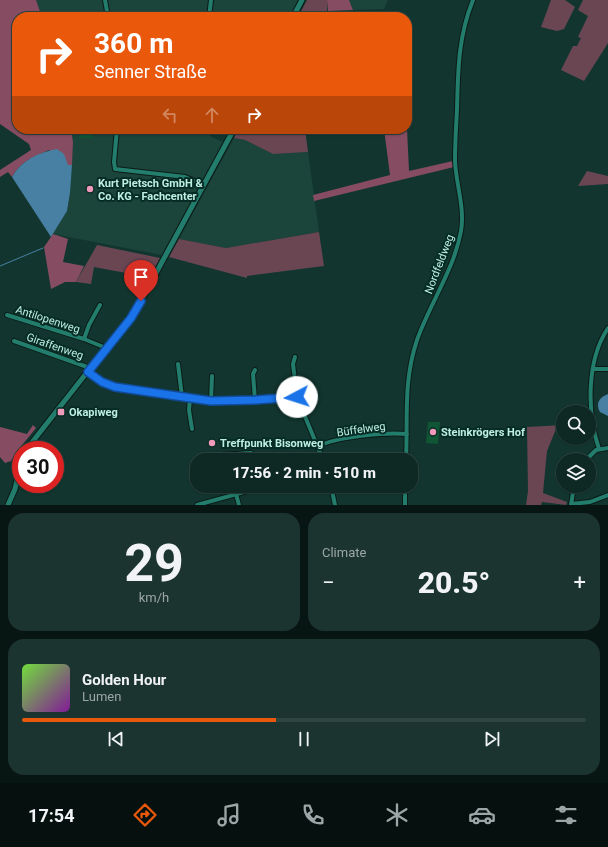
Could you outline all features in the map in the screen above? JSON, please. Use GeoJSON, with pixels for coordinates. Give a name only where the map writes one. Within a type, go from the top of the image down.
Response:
{"type":"FeatureCollection","features":[{"type":"Feature","properties":{"kind":"street"},"geometry":{"type":"LineString","coordinates":[[105,0],[107,12]]}},
{"type":"Feature","properties":{"kind":"street"},"geometry":{"type":"LineString","coordinates":[[210,12],[211,0]]}},
{"type":"Feature","properties":{"kind":"street"},"geometry":{"type":"LineString","coordinates":[[296,12],[302,0]]}},
{"type":"Feature","properties":{"kind":"street","name":"Nordfeldweg"},"geometry":{"type":"LineString","coordinates":[[406,453],[407,383],[412,358],[418,338],[450,266],[461,230],[462,218],[455,162],[458,56],[467,15],[473,0]]}},
{"type":"Feature","properties":{"kind":"street"},"geometry":{"type":"LineString","coordinates":[[117,134],[114,162],[116,169],[185,178],[204,185]]}},
{"type":"Feature","properties":{"kind":"street"},"geometry":{"type":"LineString","coordinates":[[33,441],[136,310],[231,134]]}},
{"type":"Feature","properties":{"kind":"street","name":"Antilopenweg"},"geometry":{"type":"LineString","coordinates":[[84,339],[89,325],[100,305]]}},
{"type":"Feature","properties":{"kind":"street","name":"Antilopenweg"},"geometry":{"type":"LineString","coordinates":[[7,315],[84,339],[106,348]]}},
{"type":"Feature","properties":{"kind":"street"},"geometry":{"type":"LineString","coordinates":[[599,449],[593,419],[593,370],[598,347],[607,331]]}},
{"type":"Feature","properties":{"kind":"street","name":"Giraffenweg"},"geometry":{"type":"LineString","coordinates":[[14,341],[89,370]]}},
{"type":"Feature","properties":{"kind":"street"},"geometry":{"type":"LineString","coordinates":[[295,357],[293,364],[297,397],[320,453]]}},
{"type":"Feature","properties":{"kind":"street"},"geometry":{"type":"LineString","coordinates":[[178,364],[182,397]]}},
{"type":"Feature","properties":{"kind":"street"},"geometry":{"type":"LineString","coordinates":[[593,370],[608,369]]}},
{"type":"Feature","properties":{"kind":"street"},"geometry":{"type":"LineString","coordinates":[[89,370],[111,386],[211,401],[297,397]]}},
{"type":"Feature","properties":{"kind":"street"},"geometry":{"type":"LineString","coordinates":[[255,370],[253,374],[255,400]]}},
{"type":"Feature","properties":{"kind":"street"},"geometry":{"type":"LineString","coordinates":[[211,401],[212,376]]}},
{"type":"Feature","properties":{"kind":"street"},"geometry":{"type":"LineString","coordinates":[[190,398],[189,410],[192,429]]}},
{"type":"Feature","properties":{"kind":"street","name":"Büffelweg"},"geometry":{"type":"LineString","coordinates":[[318,446],[368,435],[407,434]]}},
{"type":"Feature","properties":{"kind":"street"},"geometry":{"type":"LineString","coordinates":[[594,453],[599,449],[608,448]]}},
{"type":"Feature","properties":{"kind":"street"},"geometry":{"type":"LineString","coordinates":[[8,505],[13,493]]}},
{"type":"Feature","properties":{"kind":"street"},"geometry":{"type":"LineString","coordinates":[[197,505],[239,493]]}},
{"type":"Feature","properties":{"kind":"street"},"geometry":{"type":"LineString","coordinates":[[332,493],[335,505]]}},
{"type":"Feature","properties":{"kind":"street"},"geometry":{"type":"LineString","coordinates":[[405,493],[405,505]]}},
{"type":"Feature","properties":{"kind":"street"},"geometry":{"type":"LineString","coordinates":[[573,493],[571,504],[590,502],[608,495]]}},
{"type":"Feature","properties":{"kind":"street"},"geometry":{"type":"LineString","coordinates":[[236,494],[240,505]]}},
{"type":"Feature","properties":{"kind":"shaded area"},"geometry":{"type":"Polygon","coordinates":[[[0,0],[36,0],[40,12],[12,12],[12,132],[0,124],[0,0]]]}},
{"type":"Feature","properties":{"kind":"shaded area"},"geometry":{"type":"Polygon","coordinates":[[[36,0],[298,0],[292,12],[40,12],[36,0]]]}},
{"type":"Feature","properties":{"kind":"shaded area"},"geometry":{"type":"Polygon","coordinates":[[[307,0],[327,0],[327,12],[301,12],[307,0]]]}},
{"type":"Feature","properties":{"kind":"shaded area"},"geometry":{"type":"Polygon","coordinates":[[[327,0],[349,0],[353,10],[328,11],[327,0]]]}},
{"type":"Feature","properties":{"kind":"shaded area"},"geometry":{"type":"Polygon","coordinates":[[[349,0],[388,0],[384,9],[353,10],[349,0]]]}},
{"type":"Feature","properties":{"kind":"shaded area"},"geometry":{"type":"Polygon","coordinates":[[[551,0],[565,0],[575,7],[564,29],[557,31],[541,27],[551,0]]]}},
{"type":"Feature","properties":{"kind":"shaded area"},"geometry":{"type":"Polygon","coordinates":[[[583,0],[608,0],[608,43],[584,81],[561,70],[573,46],[577,46],[581,38],[578,37],[588,16],[578,10],[583,0]]]}},
{"type":"Feature","properties":{"kind":"shaded area"},"geometry":{"type":"Polygon","coordinates":[[[14,134],[72,134],[72,165],[68,165],[49,150],[23,164],[12,177],[8,172],[0,177],[0,170],[31,150],[29,144],[14,134]]]}},
{"type":"Feature","properties":{"kind":"shaded area"},"geometry":{"type":"Polygon","coordinates":[[[72,134],[211,134],[210,136],[223,142],[162,255],[53,234],[67,211],[70,193],[73,142],[72,134]]]}},
{"type":"Feature","properties":{"kind":"shaded area"},"geometry":{"type":"Polygon","coordinates":[[[236,134],[306,134],[308,152],[273,154],[245,140],[234,138],[236,134]]]}},
{"type":"Feature","properties":{"kind":"shaded area"},"geometry":{"type":"Polygon","coordinates":[[[385,134],[407,134],[409,171],[453,161],[454,167],[314,201],[313,195],[390,175],[385,134]]]}},
{"type":"Feature","properties":{"kind":"shaded area"},"geometry":{"type":"Polygon","coordinates":[[[234,138],[245,140],[273,154],[308,152],[319,232],[226,248],[179,239],[234,138]]]}},
{"type":"Feature","properties":{"kind":"shaded area"},"geometry":{"type":"Polygon","coordinates":[[[587,171],[608,176],[608,184],[578,186],[587,171]]]}},
{"type":"Feature","properties":{"kind":"shaded area"},"geometry":{"type":"Polygon","coordinates":[[[319,232],[324,266],[247,276],[247,278],[169,257],[179,239],[226,248],[319,232]]]}},
{"type":"Feature","properties":{"kind":"shaded area"},"geometry":{"type":"Polygon","coordinates":[[[53,234],[68,239],[63,262],[84,266],[76,282],[65,282],[51,289],[44,247],[53,234]]]}},
{"type":"Feature","properties":{"kind":"shaded area"},"geometry":{"type":"Polygon","coordinates":[[[97,245],[160,258],[144,288],[126,279],[126,273],[94,267],[91,284],[76,282],[97,245]]]}},
{"type":"Feature","properties":{"kind":"shaded area"},"geometry":{"type":"Polygon","coordinates":[[[33,425],[36,428],[25,441],[12,441],[12,459],[5,463],[0,457],[0,427],[27,434],[33,425]]]}},
{"type":"Feature","properties":{"kind":"shaded area"},"geometry":{"type":"Polygon","coordinates":[[[556,425],[547,451],[543,493],[567,502],[566,505],[542,502],[541,505],[526,505],[528,491],[527,427],[556,425]]]}},
{"type":"Feature","properties":{"kind":"water"},"geometry":{"type":"Polygon","coordinates":[[[57,149],[64,154],[68,165],[72,165],[67,211],[51,237],[12,177],[20,166],[31,158],[43,152],[57,149]]]}},
{"type":"Feature","properties":{"kind":"water"},"geometry":{"type":"Polygon","coordinates":[[[608,394],[608,416],[600,412],[598,403],[608,394]]]}},
{"type":"Feature","properties":{"kind":"building"},"geometry":{"type":"Polygon","coordinates":[[[79,134],[93,134],[93,138],[79,138],[79,134]]]}},
{"type":"Feature","properties":{"kind":"building","name":"Steinkrögers Hof"},"geometry":{"type":"Polygon","coordinates":[[[428,422],[440,422],[438,444],[426,443],[428,422]]]}},
{"type":"Feature","properties":{"kind":"waterway"},"geometry":{"type":"LineString","coordinates":[[0,266],[43,248]]}},
{"type":"Feature","properties":{"kind":"place","name":"Kurt Pietsch GmbH & Co. KG - Fachcenter"},"geometry":{"type":"Point","coordinates":[90,189]}},
{"type":"Feature","properties":{"kind":"place","name":"Okapiweg"},"geometry":{"type":"Point","coordinates":[61,412]}},
{"type":"Feature","properties":{"kind":"place","name":"Steinkrögers Hof"},"geometry":{"type":"Point","coordinates":[433,432]}},
{"type":"Feature","properties":{"kind":"place","name":"Treffpunkt Bisonweg"},"geometry":{"type":"Point","coordinates":[212,443]}},
{"type":"Feature","properties":{"kind":"route"},"geometry":{"type":"LineString","coordinates":[[141,301],[131,318],[88,372],[102,382],[115,387],[211,401],[297,397]]}}]}
